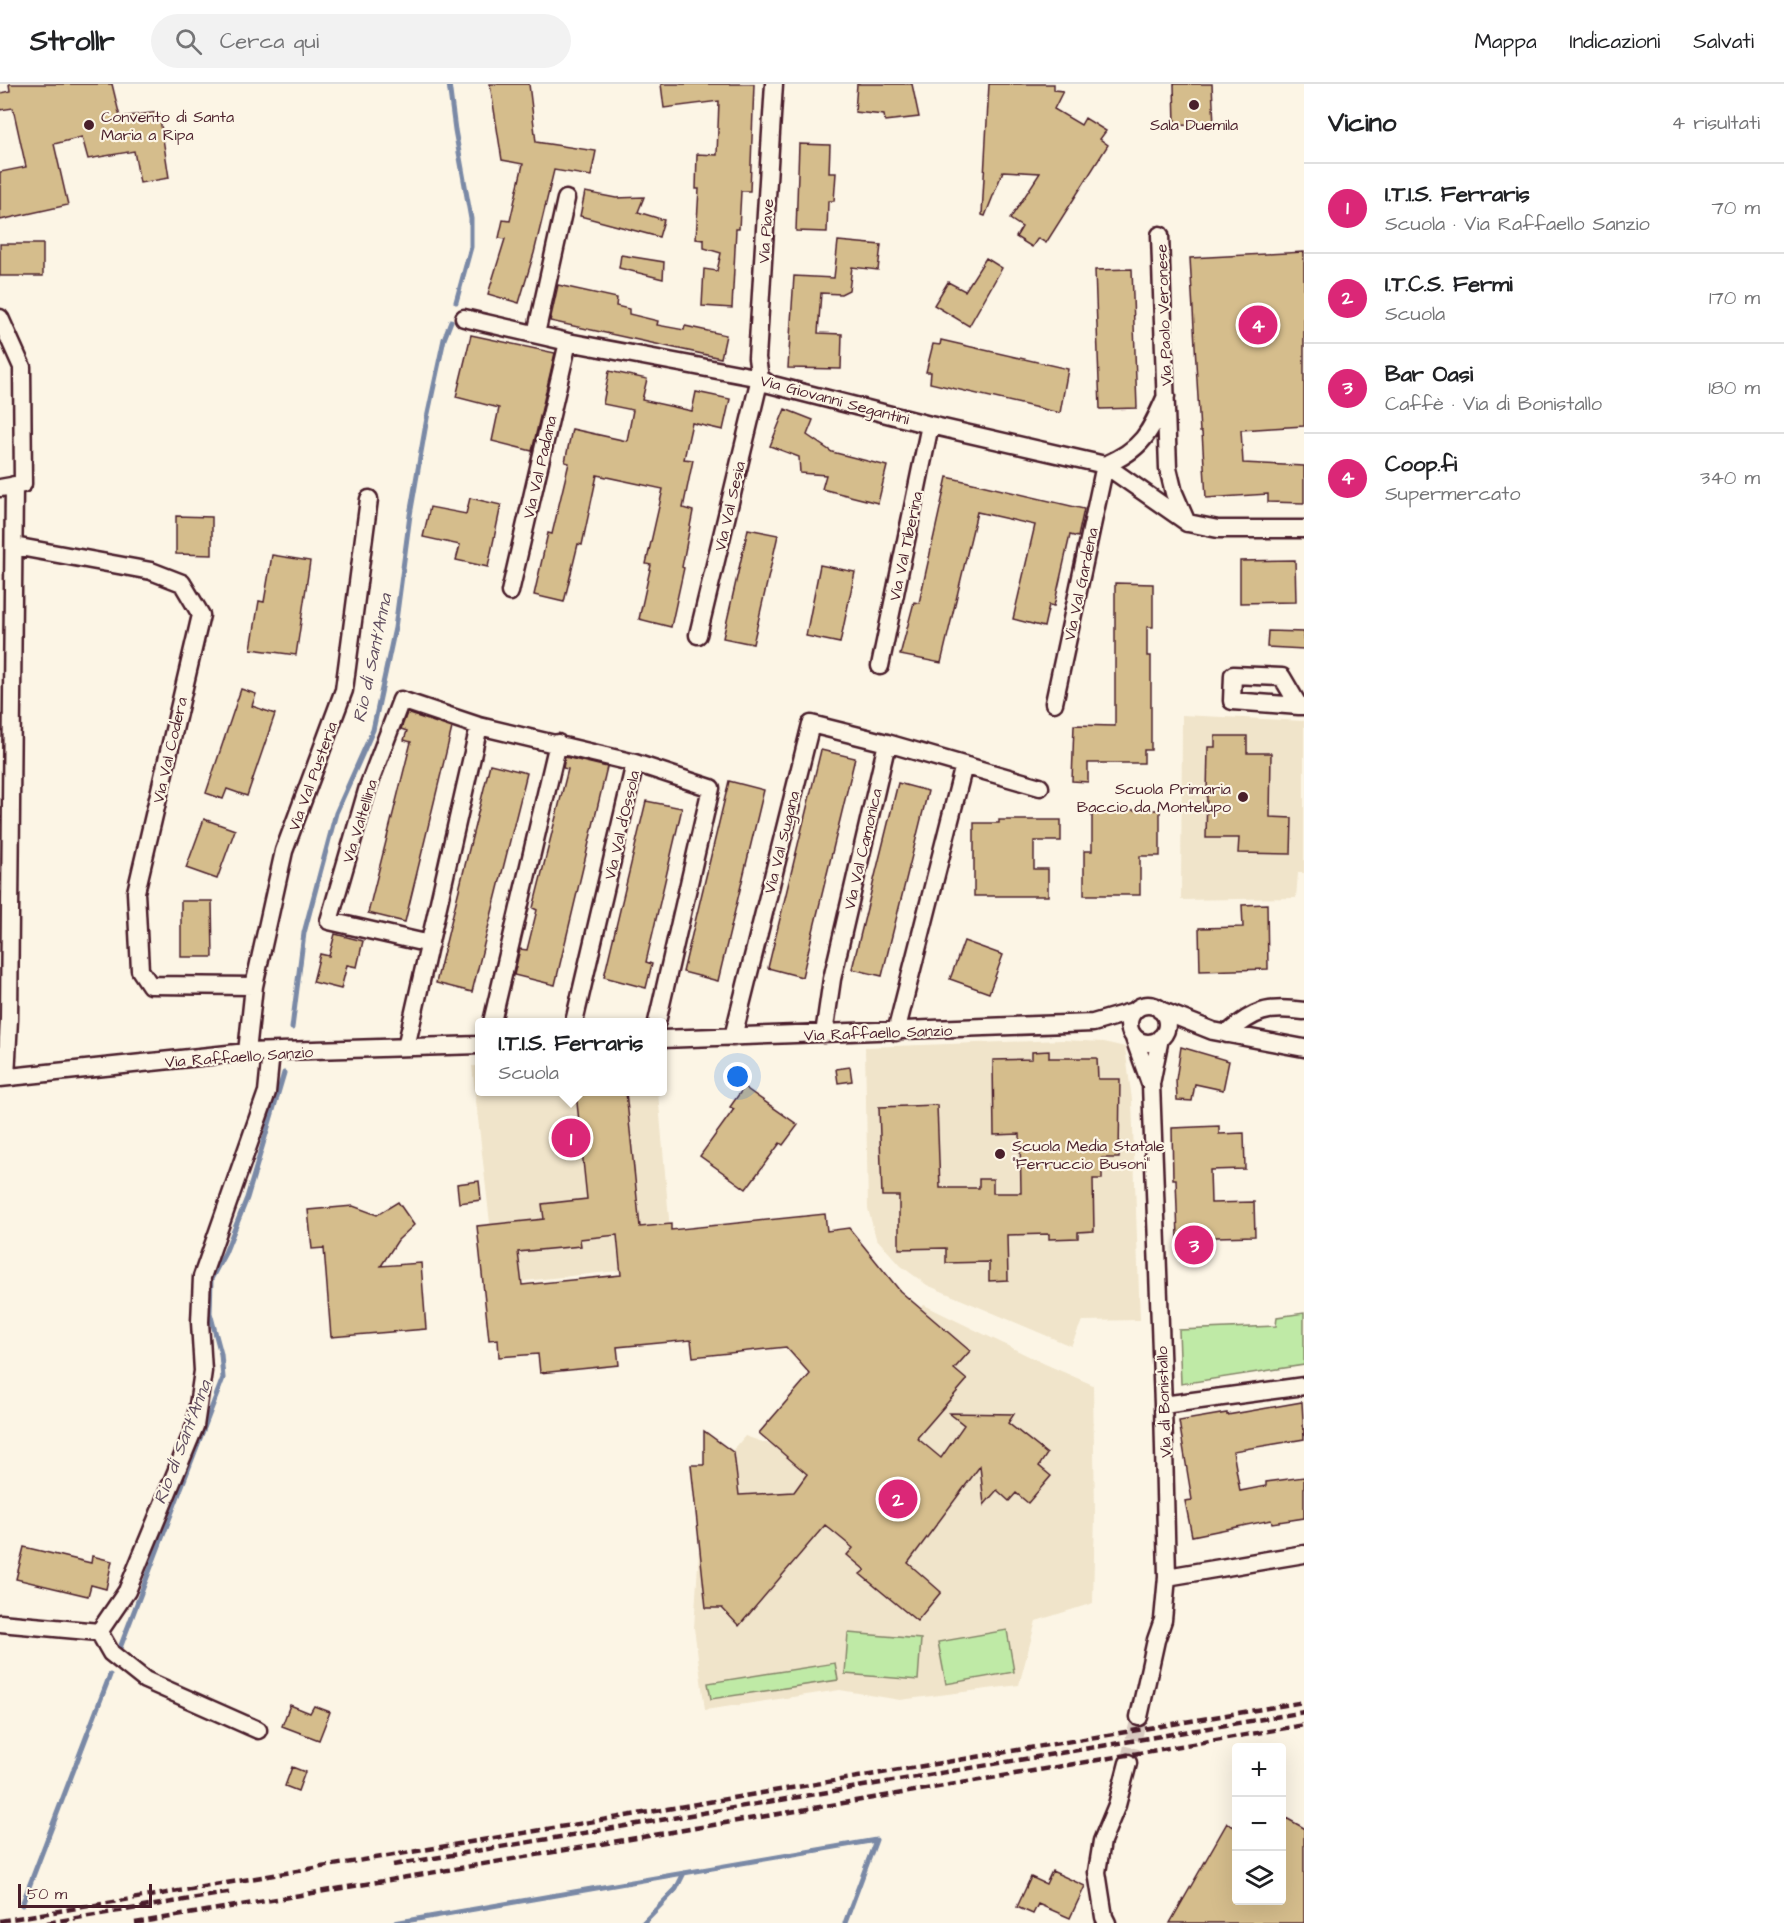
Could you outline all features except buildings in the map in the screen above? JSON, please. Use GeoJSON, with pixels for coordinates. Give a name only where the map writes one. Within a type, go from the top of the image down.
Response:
{"type":"FeatureCollection","features":[{"type":"Feature","properties":{"kind":"street","name":"Via Piave"},"geometry":{"type":"LineString","coordinates":[[760,378],[757,349],[774,84]]}},
{"type":"Feature","properties":{"kind":"street"},"geometry":{"type":"LineString","coordinates":[[536,334],[566,200]]}},
{"type":"Feature","properties":{"kind":"street","name":"Via Paolo Veronese"},"geometry":{"type":"LineString","coordinates":[[1160,235],[1168,468],[1174,493],[1188,524]]}},
{"type":"Feature","properties":{"kind":"street"},"geometry":{"type":"LineString","coordinates":[[0,318],[22,367],[12,486],[14,546],[9,1018],[3,1078]]}},
{"type":"Feature","properties":{"kind":"street","name":"Via Giovanni Segantini"},"geometry":{"type":"LineString","coordinates":[[464,318],[568,342],[760,378],[769,384],[930,425],[1105,465],[1188,524]]}},
{"type":"Feature","properties":{"kind":"street","name":"Via Val Padana"},"geometry":{"type":"LineString","coordinates":[[510,592],[568,342]]}},
{"type":"Feature","properties":{"kind":"street","name":"Via Val Sesia"},"geometry":{"type":"LineString","coordinates":[[698,635],[760,378]]}},
{"type":"Feature","properties":{"kind":"street","name":"Via Paolo Veronese"},"geometry":{"type":"LineString","coordinates":[[1105,465],[1124,457],[1149,433],[1166,396]]}},
{"type":"Feature","properties":{"kind":"street","name":"Via Val Tiberina"},"geometry":{"type":"LineString","coordinates":[[880,666],[930,425]]}},
{"type":"Feature","properties":{"kind":"street","name":"Via Val Gardena"},"geometry":{"type":"LineString","coordinates":[[1054,703],[1105,465]]}},
{"type":"Feature","properties":{"kind":"street","name":"Via Paolo Veronese"},"geometry":{"type":"LineString","coordinates":[[1154,500],[1168,468]]}},
{"type":"Feature","properties":{"kind":"street","name":"Via Val Pusteria"},"geometry":{"type":"LineString","coordinates":[[247,1052],[254,986],[284,851],[344,690],[369,499]]}},
{"type":"Feature","properties":{"kind":"street"},"geometry":{"type":"LineString","coordinates":[[1188,524],[1218,529],[1304,529]]}},
{"type":"Feature","properties":{"kind":"street","name":"Via Val Codera"},"geometry":{"type":"LineString","coordinates":[[14,546],[151,571],[182,584],[201,615],[136,892],[140,970],[150,985],[254,986]]}},
{"type":"Feature","properties":{"kind":"street","name":"Via Valtellina"},"geometry":{"type":"LineString","coordinates":[[430,944],[329,921],[368,787],[401,700],[479,726],[635,763]]}},
{"type":"Feature","properties":{"kind":"street","name":"Via Val Sugana"},"geometry":{"type":"LineString","coordinates":[[733,1037],[811,724],[887,743]]}},
{"type":"Feature","properties":{"kind":"street"},"geometry":{"type":"LineString","coordinates":[[406,1047],[479,726]]}},
{"type":"Feature","properties":{"kind":"street"},"geometry":{"type":"LineString","coordinates":[[493,1018],[558,743]]}},
{"type":"Feature","properties":{"kind":"street"},"geometry":{"type":"LineString","coordinates":[[887,743],[1040,787]]}},
{"type":"Feature","properties":{"kind":"street","name":"Via Val Camonica"},"geometry":{"type":"LineString","coordinates":[[824,1034],[832,979],[887,743]]}},
{"type":"Feature","properties":{"kind":"street","name":"Via Val d'Ossola"},"geometry":{"type":"LineString","coordinates":[[575,1018],[635,763],[711,788],[658,1018]]}},
{"type":"Feature","properties":{"kind":"street"},"geometry":{"type":"LineString","coordinates":[[896,1032],[964,765]]}},
{"type":"Feature","properties":{"kind":"street","name":"Via Raffaello Sanzio"},"geometry":{"type":"LineString","coordinates":[[667,1039],[1093,1023],[1134,1011],[1144,1005],[1150,1005],[1220,1032],[1304,1048]]}},
{"type":"Feature","properties":{"kind":"street"},"geometry":{"type":"LineString","coordinates":[[1220,1032],[1263,1010],[1278,1008],[1304,1011]]}},
{"type":"Feature","properties":{"kind":"street"},"geometry":{"type":"LineString","coordinates":[[1160,1010],[1166,1019],[1163,1034]]}},
{"type":"Feature","properties":{"kind":"street"},"geometry":{"type":"LineString","coordinates":[[1132,1035],[1129,1022],[1134,1011]]}},
{"type":"Feature","properties":{"kind":"street","name":"Via Raffaello Sanzio"},"geometry":{"type":"LineString","coordinates":[[1093,1023],[1132,1035],[1144,1043],[1155,1041],[1163,1034],[1220,1032]]}},
{"type":"Feature","properties":{"kind":"street","name":"Via di Bonistallo"},"geometry":{"type":"LineString","coordinates":[[1139,1717],[1156,1640],[1163,1620],[1167,1577],[1163,1405],[1150,1084],[1163,1034]]}},
{"type":"Feature","properties":{"kind":"street","name":"Via di Bonistallo"},"geometry":{"type":"LineString","coordinates":[[1132,1035],[1150,1084]]}},
{"type":"Feature","properties":{"kind":"street","name":"Via Raffaello Sanzio"},"geometry":{"type":"LineString","coordinates":[[3,1078],[247,1052],[475,1045]]}},
{"type":"Feature","properties":{"kind":"street"},"geometry":{"type":"LineString","coordinates":[[99,1632],[127,1591],[195,1426],[203,1371],[200,1322],[202,1277],[267,1092],[272,1052]]}},
{"type":"Feature","properties":{"kind":"street"},"geometry":{"type":"LineString","coordinates":[[1163,1405],[1304,1386]]}},
{"type":"Feature","properties":{"kind":"street"},"geometry":{"type":"LineString","coordinates":[[1167,1577],[1304,1554]]}},
{"type":"Feature","properties":{"kind":"street"},"geometry":{"type":"LineString","coordinates":[[0,1623],[99,1632]]}},
{"type":"Feature","properties":{"kind":"street"},"geometry":{"type":"LineString","coordinates":[[99,1632],[111,1653],[145,1680],[258,1730]]}},
{"type":"Feature","properties":{"kind":"street"},"geometry":{"type":"LineString","coordinates":[[1107,1923],[1097,1872],[1102,1840],[1117,1805],[1128,1763]]}},
{"type":"Feature","properties":{"kind":"shaded area","name":"Scuola Primaria Baccio da Montelupo"},"geometry":{"type":"Polygon","coordinates":[[[1182,715],[1304,721],[1304,873],[1298,873],[1296,898],[1181,900],[1182,715]]]}},
{"type":"Feature","properties":{"kind":"shaded area","name":"Scuola Media Statale \"Ferruccio Busoni\""},"geometry":{"type":"Polygon","coordinates":[[[1062,1040],[1104,1042],[1125,1047],[1132,1100],[1140,1320],[1082,1321],[1071,1346],[927,1285],[901,1266],[876,1238],[868,1209],[865,1047],[1062,1040]]]}},
{"type":"Feature","properties":{"kind":"shaded area"},"geometry":{"type":"Polygon","coordinates":[[[472,1066],[475,1066],[475,1092],[472,1066]]]}},
{"type":"Feature","properties":{"kind":"shaded area"},"geometry":{"type":"Polygon","coordinates":[[[475,1096],[658,1096],[673,1265],[497,1284],[475,1096]]]}},
{"type":"Feature","properties":{"kind":"shaded area"},"geometry":{"type":"Polygon","coordinates":[[[924,1305],[1093,1385],[1095,1512],[1093,1603],[1036,1621],[1019,1685],[900,1700],[840,1690],[705,1710],[694,1628],[703,1486],[745,1436],[790,1451],[924,1305]]]}},
{"type":"Feature","properties":{"kind":"green space"},"geometry":{"type":"Polygon","coordinates":[[[1304,1313],[1304,1365],[1181,1384],[1179,1330],[1276,1326],[1277,1317],[1304,1313]]]}},
{"type":"Feature","properties":{"kind":"green space"},"geometry":{"type":"Polygon","coordinates":[[[1007,1630],[1014,1672],[946,1684],[938,1642],[1007,1630]]]}},
{"type":"Feature","properties":{"kind":"green space"},"geometry":{"type":"Polygon","coordinates":[[[848,1633],[921,1639],[918,1680],[845,1674],[848,1633]]]}},
{"type":"Feature","properties":{"kind":"green space"},"geometry":{"type":"Polygon","coordinates":[[[835,1663],[838,1680],[711,1699],[708,1683],[835,1663]]]}},
{"type":"Feature","properties":{"kind":"waterway","name":"Rio di Sant'Anna"},"geometry":{"type":"LineString","coordinates":[[449,84],[471,219],[471,247],[456,302]]}},
{"type":"Feature","properties":{"kind":"waterway","name":"Rio di Sant'Anna"},"geometry":{"type":"LineString","coordinates":[[292,1028],[304,933],[336,813],[373,730],[395,628],[410,515],[427,418],[444,339],[451,321]]}},
{"type":"Feature","properties":{"kind":"waterway","name":"Rio di Sant'Anna"},"geometry":{"type":"LineString","coordinates":[[120,1648],[223,1378],[221,1354],[210,1313],[211,1279],[225,1253],[247,1198],[284,1073]]}},
{"type":"Feature","properties":{"kind":"waterway","name":"Rio di Sant'Anna"},"geometry":{"type":"LineString","coordinates":[[22,1905],[110,1675]]}},
{"type":"Feature","properties":{"kind":"waterway"},"geometry":{"type":"LineString","coordinates":[[394,1923],[876,1840]]}},
{"type":"Feature","properties":{"kind":"waterway"},"geometry":{"type":"LineString","coordinates":[[845,1923],[876,1840]]}},
{"type":"Feature","properties":{"kind":"waterway"},"geometry":{"type":"LineString","coordinates":[[643,1923],[676,1889],[684,1873]]}},
{"type":"Feature","properties":{"kind":"tunnel"},"geometry":{"type":"LineString","coordinates":[[1128,1763],[1139,1717]]}},
{"type":"Feature","properties":{"kind":"railway"},"geometry":{"type":"LineString","coordinates":[[0,1921],[1304,1702]]}},
{"type":"Feature","properties":{"kind":"railway"},"geometry":{"type":"LineString","coordinates":[[393,1865],[1304,1712]]}},
{"type":"Feature","properties":{"kind":"railway"},"geometry":{"type":"LineString","coordinates":[[135,1923],[1304,1725]]}},
{"type":"Feature","properties":{"kind":"railway"},"geometry":{"type":"LineString","coordinates":[[47,1923],[233,1892]]}},
{"type":"Feature","properties":{"kind":"place","name":"Sala Duemila"},"geometry":{"type":"Point","coordinates":[1194,105]}},
{"type":"Feature","properties":{"kind":"place","name":"Convento di Santa Maria a Ripa"},"geometry":{"type":"Point","coordinates":[89,125]}},
{"type":"Feature","properties":{"kind":"place","name":"Coop.fi"},"geometry":{"type":"Point","coordinates":[1258,325]}},
{"type":"Feature","properties":{"kind":"place","name":"Scuola Primaria Baccio da Montelupo"},"geometry":{"type":"Point","coordinates":[1243,797]}},
{"type":"Feature","properties":{"kind":"place","name":"I.T.I.S. Ferraris"},"geometry":{"type":"Point","coordinates":[571,1138]}},
{"type":"Feature","properties":{"kind":"place","name":"Scuola Media Statale \"Ferruccio Busoni\""},"geometry":{"type":"Point","coordinates":[1000,1154]}},
{"type":"Feature","properties":{"kind":"place","name":"Bar Oasi"},"geometry":{"type":"Point","coordinates":[1194,1245]}},
{"type":"Feature","properties":{"kind":"place","name":"I.T.C.S. Fermi"},"geometry":{"type":"Point","coordinates":[898,1499]}}]}
